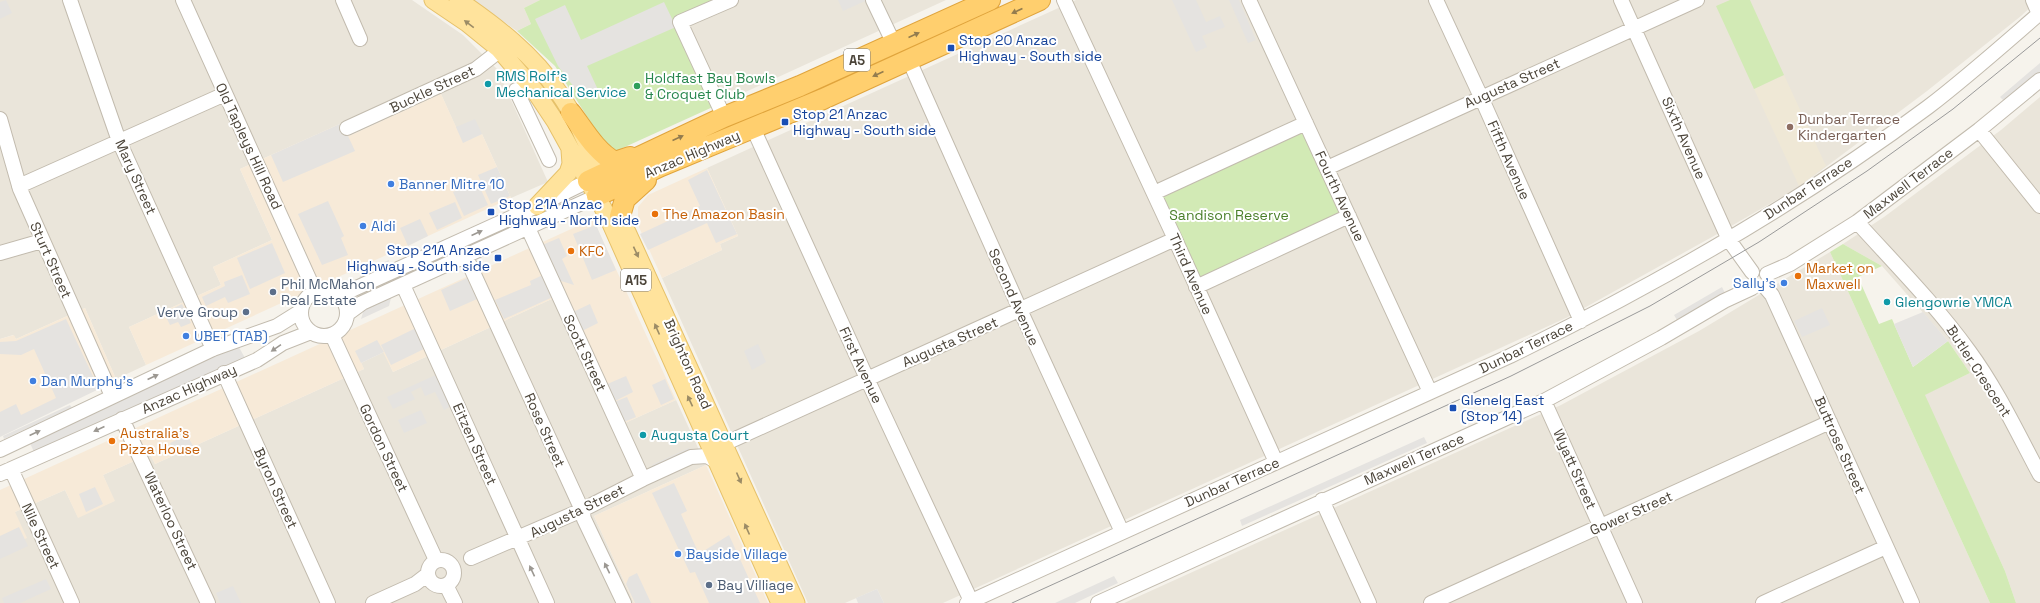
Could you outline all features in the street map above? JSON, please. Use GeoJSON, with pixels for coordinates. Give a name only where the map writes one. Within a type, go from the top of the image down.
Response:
{"type":"FeatureCollection","features":[{"type":"Feature","properties":{"kind":"highway","name":"Anzac Highway"},"geometry":{"type":"LineString","coordinates":[[598,186],[661,166],[823,99],[1040,0]]}},
{"type":"Feature","properties":{"kind":"highway","name":"Anzac Highway"},"geometry":{"type":"LineString","coordinates":[[598,186],[643,154],[724,117],[800,86],[960,15],[987,1]]}},
{"type":"Feature","properties":{"kind":"highway"},"geometry":{"type":"LineString","coordinates":[[960,15],[972,16],[986,25],[988,19],[982,7],[987,1]]}},
{"type":"Feature","properties":{"kind":"highway"},"geometry":{"type":"LineString","coordinates":[[829,73],[827,78],[830,84],[835,89],[842,91]]}},
{"type":"Feature","properties":{"kind":"highway"},"geometry":{"type":"LineString","coordinates":[[800,86],[816,86],[823,94],[823,99]]}},
{"type":"Feature","properties":{"kind":"highway"},"geometry":{"type":"LineString","coordinates":[[572,113],[597,148],[607,158],[615,162],[643,154]]}},
{"type":"Feature","properties":{"kind":"highway"},"geometry":{"type":"LineString","coordinates":[[620,216],[625,198],[661,166]]}},
{"type":"Feature","properties":{"kind":"main road","name":"A15"},"geometry":{"type":"LineString","coordinates":[[434,0],[539,67],[572,113],[598,186]]}},
{"type":"Feature","properties":{"kind":"main road","name":"A15"},"geometry":{"type":"LineString","coordinates":[[458,0],[491,23],[530,85],[546,107],[570,150],[598,186]]}},
{"type":"Feature","properties":{"kind":"main road"},"geometry":{"type":"LineString","coordinates":[[537,206],[568,174],[571,164],[570,150]]}},
{"type":"Feature","properties":{"kind":"main road","name":"Brighton Road"},"geometry":{"type":"LineString","coordinates":[[598,186],[620,216],[796,603]]}},
{"type":"Feature","properties":{"kind":"main road","name":"Brighton Road"},"geometry":{"type":"LineString","coordinates":[[598,186],[780,603]]}},
{"type":"Feature","properties":{"kind":"main road"},"geometry":{"type":"LineString","coordinates":[[718,463],[724,444]]}},
{"type":"Feature","properties":{"kind":"street","name":"Mary Street"},"geometry":{"type":"LineString","coordinates":[[70,0],[119,141],[213,349]]}},
{"type":"Feature","properties":{"kind":"street"},"geometry":{"type":"LineString","coordinates":[[343,0],[360,39]]}},
{"type":"Feature","properties":{"kind":"street"},"geometry":{"type":"LineString","coordinates":[[724,117],[680,22],[731,0]]}},
{"type":"Feature","properties":{"kind":"street"},"geometry":{"type":"LineString","coordinates":[[873,0],[894,44]]}},
{"type":"Feature","properties":{"kind":"street","name":"Third Avenue"},"geometry":{"type":"LineString","coordinates":[[1064,0],[1154,193],[1276,462]]}},
{"type":"Feature","properties":{"kind":"street","name":"Fourth Avenue"},"geometry":{"type":"LineString","coordinates":[[1249,0],[1430,392]]}},
{"type":"Feature","properties":{"kind":"street","name":"Fifth Avenue"},"geometry":{"type":"LineString","coordinates":[[1436,0],[1581,321]]}},
{"type":"Feature","properties":{"kind":"street","name":"Sixth Avenue"},"geometry":{"type":"LineString","coordinates":[[1621,0],[1729,240],[1757,281]]}},
{"type":"Feature","properties":{"kind":"street","name":"Augusta Street"},"geometry":{"type":"LineString","coordinates":[[1327,168],[1697,0]]}},
{"type":"Feature","properties":{"kind":"street"},"geometry":{"type":"LineString","coordinates":[[2033,0],[2040,13]]}},
{"type":"Feature","properties":{"kind":"street","name":"Old Tapleys Hill Road"},"geometry":{"type":"LineString","coordinates":[[189,2],[225,94],[315,292]]}},
{"type":"Feature","properties":{"kind":"street","name":"Dunbar Terrace"},"geometry":{"type":"LineString","coordinates":[[969,602],[1430,392],[1581,321],[1729,240],[1811,188],[1928,106],[2040,13]]}},
{"type":"Feature","properties":{"kind":"street","name":"Buckle Street"},"geometry":{"type":"LineString","coordinates":[[347,128],[476,69],[503,43]]}},
{"type":"Feature","properties":{"kind":"street","name":"Second Avenue"},"geometry":{"type":"LineString","coordinates":[[908,60],[1020,310],[1122,532]]}},
{"type":"Feature","properties":{"kind":"street","name":"Maxwell Terrace"},"geometry":{"type":"LineString","coordinates":[[1100,603],[1322,500],[1544,401],[1661,338],[1757,281],[1790,264],[1857,222],[1979,130],[2040,80]]}},
{"type":"Feature","properties":{"kind":"street"},"geometry":{"type":"LineString","coordinates":[[516,90],[549,160]]}},
{"type":"Feature","properties":{"kind":"street"},"geometry":{"type":"LineString","coordinates":[[18,186],[225,94]]}},
{"type":"Feature","properties":{"kind":"street"},"geometry":{"type":"LineString","coordinates":[[528,116],[546,107]]}},
{"type":"Feature","properties":{"kind":"street","name":"Sturt Street"},"geometry":{"type":"LineString","coordinates":[[0,119],[3,143],[18,186],[112,396]]}},
{"type":"Feature","properties":{"kind":"street"},"geometry":{"type":"LineString","coordinates":[[1154,193],[1306,123]]}},
{"type":"Feature","properties":{"kind":"street","name":"First Avenue"},"geometry":{"type":"LineString","coordinates":[[753,128],[969,602]]}},
{"type":"Feature","properties":{"kind":"street"},"geometry":{"type":"LineString","coordinates":[[1979,130],[2040,206]]}},
{"type":"Feature","properties":{"kind":"street","name":"Anzac Highway"},"geometry":{"type":"LineString","coordinates":[[338,294],[354,289],[537,206],[598,186]]}},
{"type":"Feature","properties":{"kind":"street","name":"Anzac Highway"},"geometry":{"type":"LineString","coordinates":[[347,314],[362,303],[528,228],[598,186]]}},
{"type":"Feature","properties":{"kind":"street"},"geometry":{"type":"LineString","coordinates":[[1196,287],[1349,216]]}},
{"type":"Feature","properties":{"kind":"street","name":"Butler Crescent"},"geometry":{"type":"LineString","coordinates":[[1857,222],[1941,314],[1970,352],[1998,397],[2040,475]]}},
{"type":"Feature","properties":{"kind":"street","name":"Scott Street"},"geometry":{"type":"LineString","coordinates":[[528,228],[643,478]]}},
{"type":"Feature","properties":{"kind":"street","name":"Augusta Street"},"geometry":{"type":"LineString","coordinates":[[724,444],[1175,240]]}},
{"type":"Feature","properties":{"kind":"street"},"geometry":{"type":"LineString","coordinates":[[0,252],[42,241]]}},
{"type":"Feature","properties":{"kind":"street","name":"Rose Street"},"geometry":{"type":"LineString","coordinates":[[466,257],[582,510],[584,519],[624,603]]}},
{"type":"Feature","properties":{"kind":"street","name":"Buttrose Street"},"geometry":{"type":"LineString","coordinates":[[1757,281],[1772,295],[1912,603]]}},
{"type":"Feature","properties":{"kind":"street","name":"Eitzen Street"},"geometry":{"type":"LineString","coordinates":[[403,285],[547,603]]}},
{"type":"Feature","properties":{"kind":"street"},"geometry":{"type":"LineString","coordinates":[[330,291],[338,294],[346,307],[347,314],[343,327],[332,335],[318,336],[311,332],[303,323],[301,311],[305,300],[315,292],[330,291]]}},
{"type":"Feature","properties":{"kind":"street","name":"Anzac Highway"},"geometry":{"type":"LineString","coordinates":[[0,450],[213,349],[277,326],[301,311]]}},
{"type":"Feature","properties":{"kind":"street","name":"Anzac Highway"},"geometry":{"type":"LineString","coordinates":[[5,471],[224,373],[257,360],[283,343],[311,332]]}},
{"type":"Feature","properties":{"kind":"street","name":"Gordon Street"},"geometry":{"type":"LineString","coordinates":[[332,335],[447,565]]}},
{"type":"Feature","properties":{"kind":"street","name":"Byron Street"},"geometry":{"type":"LineString","coordinates":[[224,373],[328,603]]}},
{"type":"Feature","properties":{"kind":"street","name":"Wyatt Street"},"geometry":{"type":"LineString","coordinates":[[1544,401],[1635,603]]}},
{"type":"Feature","properties":{"kind":"street","name":"Waterloo Street"},"geometry":{"type":"LineString","coordinates":[[122,419],[208,603]]}},
{"type":"Feature","properties":{"kind":"street","name":"Gower Street"},"geometry":{"type":"LineString","coordinates":[[1431,603],[1830,422]]}},
{"type":"Feature","properties":{"kind":"street","name":"Augusta Street"},"geometry":{"type":"LineString","coordinates":[[682,461],[694,452],[706,436]]}},
{"type":"Feature","properties":{"kind":"street","name":"Augusta Street"},"geometry":{"type":"LineString","coordinates":[[447,565],[471,558],[517,539],[582,510],[643,478],[682,461],[701,456],[710,457],[718,463]]}},
{"type":"Feature","properties":{"kind":"street","name":"Nile Street"},"geometry":{"type":"LineString","coordinates":[[5,471],[72,603]]}},
{"type":"Feature","properties":{"kind":"street"},"geometry":{"type":"LineString","coordinates":[[1322,500],[1369,603]]}},
{"type":"Feature","properties":{"kind":"street"},"geometry":{"type":"LineString","coordinates":[[1763,603],[1886,547]]}},
{"type":"Feature","properties":{"kind":"street"},"geometry":{"type":"LineString","coordinates":[[447,565],[452,579],[446,585],[438,586],[430,578],[430,566],[447,565]]}},
{"type":"Feature","properties":{"kind":"street"},"geometry":{"type":"LineString","coordinates":[[373,603],[430,578]]}},
{"type":"Feature","properties":{"kind":"street"},"geometry":{"type":"LineString","coordinates":[[446,585],[455,603]]}},
{"type":"Feature","properties":{"kind":"shaded area"},"geometry":{"type":"Polygon","coordinates":[[[0,0],[412,0],[463,35],[497,69],[548,182],[511,198],[482,134],[463,143],[441,94],[348,136],[342,123],[240,169],[272,240],[213,267],[221,285],[129,327],[146,365],[116,379],[85,308],[16,339],[13,335],[0,339],[0,0]]]}},
{"type":"Feature","properties":{"kind":"shaded area"},"geometry":{"type":"Polygon","coordinates":[[[6,0],[12,13],[0,19],[0,2],[6,0]]]}},
{"type":"Feature","properties":{"kind":"shaded area"},"geometry":{"type":"Polygon","coordinates":[[[473,0],[540,0],[524,8],[531,24],[517,31],[473,0]]]}},
{"type":"Feature","properties":{"kind":"shaded area"},"geometry":{"type":"Polygon","coordinates":[[[718,0],[946,0],[715,106],[675,20],[718,0]]]}},
{"type":"Feature","properties":{"kind":"shaded area"},"geometry":{"type":"Polygon","coordinates":[[[838,0],[865,0],[865,1],[843,11],[838,0]]]}},
{"type":"Feature","properties":{"kind":"shaded area"},"geometry":{"type":"Polygon","coordinates":[[[1076,0],[2038,0],[2021,16],[1927,91],[1799,187],[1568,317],[943,603],[884,603],[877,589],[845,603],[808,603],[662,278],[722,250],[720,244],[738,236],[707,168],[1076,0]]]}},
{"type":"Feature","properties":{"kind":"shaded area"},"geometry":{"type":"Polygon","coordinates":[[[1172,0],[1196,0],[1206,22],[1220,16],[1225,27],[1202,36],[1207,47],[1196,52],[1172,0]]]}},
{"type":"Feature","properties":{"kind":"shaded area"},"geometry":{"type":"Polygon","coordinates":[[[1229,0],[1239,0],[1256,40],[1248,43],[1229,0]]]}},
{"type":"Feature","properties":{"kind":"shaded area"},"geometry":{"type":"Polygon","coordinates":[[[664,2],[676,27],[587,66],[599,92],[583,99],[558,66],[535,19],[565,5],[581,40],[664,2]]]}},
{"type":"Feature","properties":{"kind":"shaded area"},"geometry":{"type":"Polygon","coordinates":[[[2040,63],[2040,72],[2005,102],[2000,97],[2040,63]]]}},
{"type":"Feature","properties":{"kind":"shaded area","name":"Dunbar Terrace Kindergarten"},"geometry":{"type":"Polygon","coordinates":[[[1784,75],[1826,166],[1799,186],[1754,89],[1784,75]]]}},
{"type":"Feature","properties":{"kind":"shaded area"},"geometry":{"type":"Polygon","coordinates":[[[441,94],[463,142],[482,134],[511,198],[146,365],[129,327],[221,285],[213,267],[272,240],[240,169],[342,123],[349,136],[441,94]]]}},
{"type":"Feature","properties":{"kind":"shaded area"},"geometry":{"type":"Polygon","coordinates":[[[2040,97],[2040,603],[2016,603],[2005,571],[1924,395],[1970,373],[1948,341],[1882,266],[1843,244],[1884,217],[2001,130],[2040,97]]]}},
{"type":"Feature","properties":{"kind":"shaded area"},"geometry":{"type":"Polygon","coordinates":[[[475,119],[482,134],[463,143],[456,127],[475,119]]]}},
{"type":"Feature","properties":{"kind":"shaded area"},"geometry":{"type":"Polygon","coordinates":[[[342,123],[355,151],[283,182],[271,155],[342,123]]]}},
{"type":"Feature","properties":{"kind":"shaded area"},"geometry":{"type":"Polygon","coordinates":[[[497,167],[510,196],[491,204],[478,175],[497,167]]]}},
{"type":"Feature","properties":{"kind":"shaded area"},"geometry":{"type":"Polygon","coordinates":[[[707,168],[738,236],[720,244],[722,250],[662,278],[638,225],[638,207],[648,195],[707,168]]]}},
{"type":"Feature","properties":{"kind":"shaded area"},"geometry":{"type":"Polygon","coordinates":[[[707,170],[737,234],[716,243],[707,223],[648,250],[640,234],[700,206],[688,180],[707,170]]]}},
{"type":"Feature","properties":{"kind":"shaded area"},"geometry":{"type":"Polygon","coordinates":[[[477,181],[488,205],[464,216],[453,192],[477,181]]]}},
{"type":"Feature","properties":{"kind":"shaded area"},"geometry":{"type":"Polygon","coordinates":[[[328,201],[344,236],[341,238],[348,255],[322,265],[298,214],[328,201]]]}},
{"type":"Feature","properties":{"kind":"shaded area"},"geometry":{"type":"Polygon","coordinates":[[[455,202],[462,218],[437,230],[429,213],[455,202]]]}},
{"type":"Feature","properties":{"kind":"shaded area"},"geometry":{"type":"Polygon","coordinates":[[[420,219],[428,236],[408,246],[400,228],[420,219]]]}},
{"type":"Feature","properties":{"kind":"shaded area"},"geometry":{"type":"Polygon","coordinates":[[[593,219],[676,400],[616,427],[556,297],[393,372],[383,352],[361,362],[364,369],[155,464],[150,454],[103,475],[115,501],[78,518],[65,490],[15,512],[27,538],[0,550],[0,490],[593,219]]]}},
{"type":"Feature","properties":{"kind":"shaded area"},"geometry":{"type":"Polygon","coordinates":[[[596,225],[616,270],[592,280],[573,234],[596,225]]]}},
{"type":"Feature","properties":{"kind":"shaded area"},"geometry":{"type":"Polygon","coordinates":[[[559,238],[567,256],[562,259],[574,285],[558,280],[542,245],[559,238]]]}},
{"type":"Feature","properties":{"kind":"shaded area"},"geometry":{"type":"Polygon","coordinates":[[[272,243],[285,273],[250,289],[237,258],[272,243]]]}},
{"type":"Feature","properties":{"kind":"shaded area"},"geometry":{"type":"Polygon","coordinates":[[[1830,252],[1990,603],[1124,603],[1561,405],[1699,331],[1830,252]]]}},
{"type":"Feature","properties":{"kind":"shaded area"},"geometry":{"type":"Polygon","coordinates":[[[389,260],[387,268],[359,280],[361,272],[389,260]]]}},
{"type":"Feature","properties":{"kind":"shaded area"},"geometry":{"type":"Polygon","coordinates":[[[545,274],[555,296],[504,319],[495,300],[531,285],[530,281],[545,274]]]}},
{"type":"Feature","properties":{"kind":"shaded area"},"geometry":{"type":"Polygon","coordinates":[[[242,275],[250,294],[228,303],[225,297],[206,306],[202,297],[225,286],[224,282],[242,275]]]}},
{"type":"Feature","properties":{"kind":"shaded area"},"geometry":{"type":"Polygon","coordinates":[[[467,278],[477,299],[450,311],[441,290],[467,278]]]}},
{"type":"Feature","properties":{"kind":"shaded area"},"geometry":{"type":"Polygon","coordinates":[[[1722,287],[1725,293],[1677,320],[1674,315],[1722,287]]]}},
{"type":"Feature","properties":{"kind":"shaded area"},"geometry":{"type":"Polygon","coordinates":[[[556,297],[616,427],[676,400],[706,465],[594,516],[634,603],[0,603],[0,550],[15,512],[65,490],[78,517],[114,501],[103,475],[150,454],[155,464],[364,369],[361,363],[384,352],[393,372],[556,297]]]}},
{"type":"Feature","properties":{"kind":"shaded area"},"geometry":{"type":"Polygon","coordinates":[[[391,298],[389,306],[361,319],[364,309],[391,298]]]}},
{"type":"Feature","properties":{"kind":"shaded area"},"geometry":{"type":"Polygon","coordinates":[[[182,304],[191,323],[181,327],[178,322],[170,325],[164,313],[182,304]]]}},
{"type":"Feature","properties":{"kind":"shaded area"},"geometry":{"type":"Polygon","coordinates":[[[590,304],[598,323],[582,331],[573,312],[590,304]]]}},
{"type":"Feature","properties":{"kind":"shaded area"},"geometry":{"type":"Polygon","coordinates":[[[85,308],[116,379],[0,432],[0,339],[14,335],[16,339],[85,308]]]}},
{"type":"Feature","properties":{"kind":"shaded area"},"geometry":{"type":"Polygon","coordinates":[[[1822,308],[1830,325],[1802,337],[1794,321],[1822,308]]]}},
{"type":"Feature","properties":{"kind":"shaded area"},"geometry":{"type":"Polygon","coordinates":[[[1923,312],[1948,341],[1913,367],[1894,324],[1923,312]]]}},
{"type":"Feature","properties":{"kind":"shaded area"},"geometry":{"type":"Polygon","coordinates":[[[66,319],[99,389],[0,437],[0,412],[16,404],[21,415],[56,398],[34,349],[21,355],[0,354],[0,342],[16,341],[66,319]]]}},
{"type":"Feature","properties":{"kind":"shaded area"},"geometry":{"type":"Polygon","coordinates":[[[416,328],[426,348],[391,365],[381,345],[416,328]]]}},
{"type":"Feature","properties":{"kind":"shaded area"},"geometry":{"type":"Polygon","coordinates":[[[377,340],[384,352],[361,363],[355,351],[377,340]]]}},
{"type":"Feature","properties":{"kind":"shaded area"},"geometry":{"type":"Polygon","coordinates":[[[236,342],[245,358],[35,454],[28,439],[236,342]]]}},
{"type":"Feature","properties":{"kind":"shaded area"},"geometry":{"type":"Polygon","coordinates":[[[758,344],[766,362],[752,370],[744,351],[758,344]]]}},
{"type":"Feature","properties":{"kind":"shaded area"},"geometry":{"type":"Polygon","coordinates":[[[438,374],[453,405],[444,410],[435,392],[425,396],[421,387],[411,392],[415,399],[393,409],[387,397],[438,374]]]}},
{"type":"Feature","properties":{"kind":"shaded area"},"geometry":{"type":"Polygon","coordinates":[[[626,376],[633,392],[613,402],[605,385],[626,376]]]}},
{"type":"Feature","properties":{"kind":"shaded area"},"geometry":{"type":"Polygon","coordinates":[[[665,379],[674,399],[661,405],[652,385],[665,379]]]}},
{"type":"Feature","properties":{"kind":"shaded area"},"geometry":{"type":"Polygon","coordinates":[[[627,397],[636,417],[624,422],[614,402],[627,397]]]}},
{"type":"Feature","properties":{"kind":"shaded area"},"geometry":{"type":"Polygon","coordinates":[[[70,405],[72,408],[4,439],[3,436],[70,405]]]}},
{"type":"Feature","properties":{"kind":"shaded area"},"geometry":{"type":"Polygon","coordinates":[[[421,410],[427,423],[404,433],[398,420],[421,410]]]}},
{"type":"Feature","properties":{"kind":"shaded area"},"geometry":{"type":"Polygon","coordinates":[[[107,432],[107,435],[37,466],[33,465],[107,432]]]}},
{"type":"Feature","properties":{"kind":"shaded area"},"geometry":{"type":"Polygon","coordinates":[[[187,435],[193,446],[175,454],[170,443],[187,435]]]}},
{"type":"Feature","properties":{"kind":"shaded area"},"geometry":{"type":"Polygon","coordinates":[[[1424,437],[1427,443],[1242,526],[1240,520],[1424,437]]]}},
{"type":"Feature","properties":{"kind":"shaded area"},"geometry":{"type":"Polygon","coordinates":[[[689,448],[690,450],[653,467],[652,465],[689,448]]]}},
{"type":"Feature","properties":{"kind":"shaded area","name":"Bayside Village"},"geometry":{"type":"Polygon","coordinates":[[[706,465],[768,603],[634,603],[594,516],[706,465]]]}},
{"type":"Feature","properties":{"kind":"shaded area"},"geometry":{"type":"Polygon","coordinates":[[[674,483],[687,511],[681,514],[699,554],[729,535],[760,603],[709,603],[695,572],[690,573],[652,493],[674,483]]]}},
{"type":"Feature","properties":{"kind":"shaded area"},"geometry":{"type":"Polygon","coordinates":[[[95,487],[103,504],[86,512],[79,494],[95,487]]]}},
{"type":"Feature","properties":{"kind":"shaded area"},"geometry":{"type":"Polygon","coordinates":[[[19,527],[28,546],[0,559],[0,536],[19,527]]]}},
{"type":"Feature","properties":{"kind":"shaded area"},"geometry":{"type":"Polygon","coordinates":[[[637,573],[651,603],[635,603],[626,584],[629,577],[637,573]]]}},
{"type":"Feature","properties":{"kind":"shaded area"},"geometry":{"type":"Polygon","coordinates":[[[1114,576],[1118,583],[1075,603],[1055,603],[1114,576]]]}},
{"type":"Feature","properties":{"kind":"shaded area"},"geometry":{"type":"Polygon","coordinates":[[[46,579],[51,589],[20,603],[4,603],[2,598],[46,579]]]}},
{"type":"Feature","properties":{"kind":"shaded area"},"geometry":{"type":"Polygon","coordinates":[[[233,586],[241,603],[220,603],[216,593],[233,586]]]}},
{"type":"Feature","properties":{"kind":"shaded area"},"geometry":{"type":"Polygon","coordinates":[[[877,589],[884,603],[858,603],[856,598],[877,589]]]}},
{"type":"Feature","properties":{"kind":"green space","name":"Holdfast Bay Bowls & Croquet Club"},"geometry":{"type":"Polygon","coordinates":[[[540,0],[718,0],[675,20],[715,106],[616,151],[607,148],[555,66],[517,31],[531,24],[524,8],[540,0]]]}},
{"type":"Feature","properties":{"kind":"green space"},"geometry":{"type":"Polygon","coordinates":[[[1730,0],[1750,0],[1784,75],[1754,89],[1716,6],[1730,0]]]}},
{"type":"Feature","properties":{"kind":"green space","name":"Sandison Reserve"},"geometry":{"type":"Polygon","coordinates":[[[1302,131],[1341,215],[1199,280],[1161,194],[1302,131]]]}},
{"type":"Feature","properties":{"kind":"green space"},"geometry":{"type":"Polygon","coordinates":[[[1843,244],[1882,266],[1858,277],[1879,324],[1892,319],[1913,367],[1948,341],[1970,373],[1925,395],[2005,571],[2016,603],[1990,603],[1830,252],[1843,244]]]}},
{"type":"Feature","properties":{"kind":"tram line"},"geometry":{"type":"LineString","coordinates":[[1012,603],[1511,376],[1650,306],[1759,242],[1867,171],[1953,109],[2040,38]]}},
{"type":"Feature","properties":{"kind":"place","name":"Stop 20 Anzac Highway - South side"},"geometry":{"type":"Point","coordinates":[951,48]}},
{"type":"Feature","properties":{"kind":"place","name":"RMS Rolf's Mechanical Service"},"geometry":{"type":"Point","coordinates":[488,84]}},
{"type":"Feature","properties":{"kind":"place","name":"Holdfast Bay Bowls & Croquet Club"},"geometry":{"type":"Point","coordinates":[637,86]}},
{"type":"Feature","properties":{"kind":"place","name":"Stop 21 Anzac Highway - South side"},"geometry":{"type":"Point","coordinates":[785,122]}},
{"type":"Feature","properties":{"kind":"place","name":"Dunbar Terrace Kindergarten"},"geometry":{"type":"Point","coordinates":[1790,127]}},
{"type":"Feature","properties":{"kind":"place","name":"Banner Mitre 10"},"geometry":{"type":"Point","coordinates":[391,184]}},
{"type":"Feature","properties":{"kind":"place","name":"Stop 21A Anzac Highway - North side"},"geometry":{"type":"Point","coordinates":[491,212]}},
{"type":"Feature","properties":{"kind":"place","name":"The Amazon Basin"},"geometry":{"type":"Point","coordinates":[655,214]}},
{"type":"Feature","properties":{"kind":"place","name":"Aldi"},"geometry":{"type":"Point","coordinates":[363,226]}},
{"type":"Feature","properties":{"kind":"place","name":"KFC"},"geometry":{"type":"Point","coordinates":[571,251]}},
{"type":"Feature","properties":{"kind":"place","name":"Stop 21A Anzac Highway - South side"},"geometry":{"type":"Point","coordinates":[498,258]}},
{"type":"Feature","properties":{"kind":"place","name":"Market on Maxwell"},"geometry":{"type":"Point","coordinates":[1798,276]}},
{"type":"Feature","properties":{"kind":"place","name":"Sally's"},"geometry":{"type":"Point","coordinates":[1784,283]}},
{"type":"Feature","properties":{"kind":"place","name":"Phil McMahon Real Estate"},"geometry":{"type":"Point","coordinates":[273,292]}},
{"type":"Feature","properties":{"kind":"place","name":"Glengowrie YMCA"},"geometry":{"type":"Point","coordinates":[1887,302]}},
{"type":"Feature","properties":{"kind":"place","name":"Verve Group"},"geometry":{"type":"Point","coordinates":[246,312]}},
{"type":"Feature","properties":{"kind":"place","name":"UBET (TAB)"},"geometry":{"type":"Point","coordinates":[186,336]}},
{"type":"Feature","properties":{"kind":"place","name":"Dan Murphy's"},"geometry":{"type":"Point","coordinates":[33,381]}},
{"type":"Feature","properties":{"kind":"place","name":"Glenelg East (Stop 14)"},"geometry":{"type":"Point","coordinates":[1453,408]}},
{"type":"Feature","properties":{"kind":"place","name":"Augusta Court"},"geometry":{"type":"Point","coordinates":[643,435]}},
{"type":"Feature","properties":{"kind":"place","name":"Australia's Pizza House"},"geometry":{"type":"Point","coordinates":[112,441]}},
{"type":"Feature","properties":{"kind":"place","name":"Bayside Village"},"geometry":{"type":"Point","coordinates":[678,554]}},
{"type":"Feature","properties":{"kind":"place","name":"Bay Villiage"},"geometry":{"type":"Point","coordinates":[709,585]}}]}
